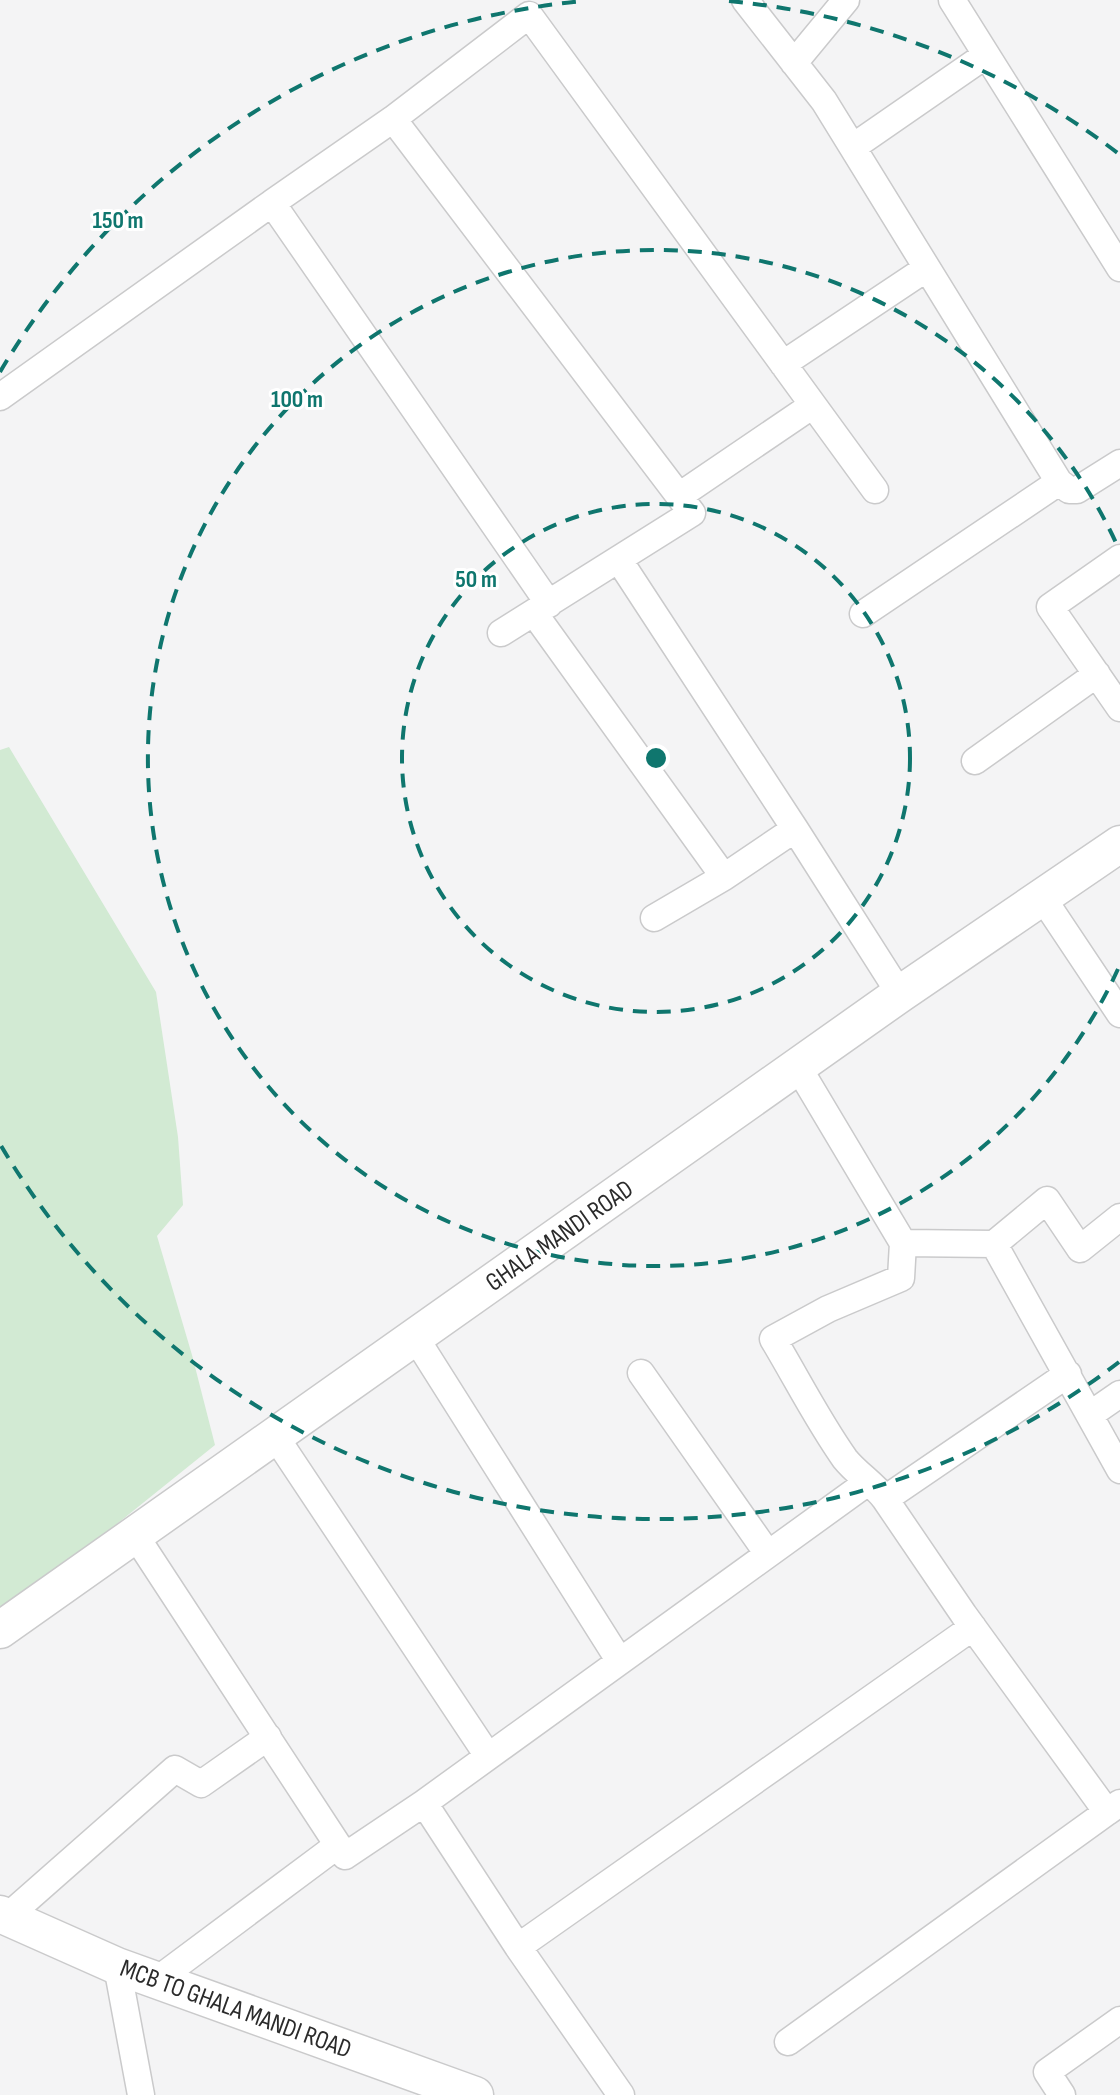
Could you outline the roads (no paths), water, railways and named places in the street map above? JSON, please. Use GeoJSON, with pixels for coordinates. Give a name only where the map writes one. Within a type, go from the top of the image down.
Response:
{"type":"FeatureCollection","features":[{"type":"Feature","properties":{"kind":"street"},"geometry":{"type":"LineString","coordinates":[[745,0],[824,101],[1059,482],[1069,490],[1077,490],[1120,463]]}},
{"type":"Feature","properties":{"kind":"street"},"geometry":{"type":"LineString","coordinates":[[794,63],[846,0]]}},
{"type":"Feature","properties":{"kind":"street"},"geometry":{"type":"LineString","coordinates":[[952,0],[1120,268]]}},
{"type":"Feature","properties":{"kind":"street"},"geometry":{"type":"LineString","coordinates":[[0,397],[393,119],[529,15],[875,490]]}},
{"type":"Feature","properties":{"kind":"street"},"geometry":{"type":"LineString","coordinates":[[853,147],[986,55]]}},
{"type":"Feature","properties":{"kind":"street"},"geometry":{"type":"LineString","coordinates":[[393,119],[692,513],[501,633]]}},
{"type":"Feature","properties":{"kind":"street"},"geometry":{"type":"LineString","coordinates":[[272,203],[724,877]]}},
{"type":"Feature","properties":{"kind":"street"},"geometry":{"type":"LineString","coordinates":[[783,364],[927,268]]}},
{"type":"Feature","properties":{"kind":"street"},"geometry":{"type":"LineString","coordinates":[[679,496],[813,405]]}},
{"type":"Feature","properties":{"kind":"street"},"geometry":{"type":"LineString","coordinates":[[863,614],[1059,482]]}},
{"type":"Feature","properties":{"kind":"street"},"geometry":{"type":"LineString","coordinates":[[1120,558],[1050,607],[1120,708]]}},
{"type":"Feature","properties":{"kind":"street"},"geometry":{"type":"LineString","coordinates":[[619,560],[900,994]]}},
{"type":"Feature","properties":{"kind":"street"},"geometry":{"type":"LineString","coordinates":[[975,761],[1097,674]]}},
{"type":"Feature","properties":{"kind":"street"},"geometry":{"type":"LineString","coordinates":[[654,918],[724,877],[795,829]]}},
{"type":"Feature","properties":{"kind":"street","name":"GHALA MANDI ROAD"},"geometry":{"type":"LineString","coordinates":[[0,1630],[900,994],[1120,844]]}},
{"type":"Feature","properties":{"kind":"street"},"geometry":{"type":"LineString","coordinates":[[1042,897],[1120,1014]]}},
{"type":"Feature","properties":{"kind":"street"},"geometry":{"type":"LineString","coordinates":[[788,2042],[1113,1807],[973,1627],[877,1491],[845,1458],[773,1339],[828,1309],[901,1278],[903,1243],[798,1067]]}},
{"type":"Feature","properties":{"kind":"street"},"geometry":{"type":"LineString","coordinates":[[903,1243],[994,1244],[1047,1200],[1080,1249],[1120,1217]]}},
{"type":"Feature","properties":{"kind":"street"},"geometry":{"type":"LineString","coordinates":[[994,1244],[1120,1470]]}},
{"type":"Feature","properties":{"kind":"street"},"geometry":{"type":"LineString","coordinates":[[415,1337],[619,1660]]}},
{"type":"Feature","properties":{"kind":"street"},"geometry":{"type":"LineString","coordinates":[[641,1373],[768,1554]]}},
{"type":"Feature","properties":{"kind":"street"},"geometry":{"type":"LineString","coordinates":[[135,1535],[345,1856],[424,1803],[768,1554],[1068,1374]]}},
{"type":"Feature","properties":{"kind":"street"},"geometry":{"type":"LineString","coordinates":[[1091,1414],[1120,1394]]}},
{"type":"Feature","properties":{"kind":"street"},"geometry":{"type":"LineString","coordinates":[[275,1436],[488,1756]]}},
{"type":"Feature","properties":{"kind":"street"},"geometry":{"type":"LineString","coordinates":[[518,1947],[973,1627]]}},
{"type":"Feature","properties":{"kind":"street"},"geometry":{"type":"LineString","coordinates":[[4,1915],[175,1769],[201,1784],[268,1737]]}},
{"type":"Feature","properties":{"kind":"street"},"geometry":{"type":"LineString","coordinates":[[424,1803],[518,1947],[621,2095]]}},
{"type":"Feature","properties":{"kind":"street"},"geometry":{"type":"LineString","coordinates":[[157,1980],[338,1845]]}},
{"type":"Feature","properties":{"kind":"street","name":"MCB TO GHALA MANDI ROAD"},"geometry":{"type":"LineString","coordinates":[[4,1915],[117,1966],[470,2094]]}},
{"type":"Feature","properties":{"kind":"street"},"geometry":{"type":"LineString","coordinates":[[117,1966],[141,2095]]}},
{"type":"Feature","properties":{"kind":"street"},"geometry":{"type":"LineString","coordinates":[[1062,2095],[1047,2072],[1120,2020]]}}]}
